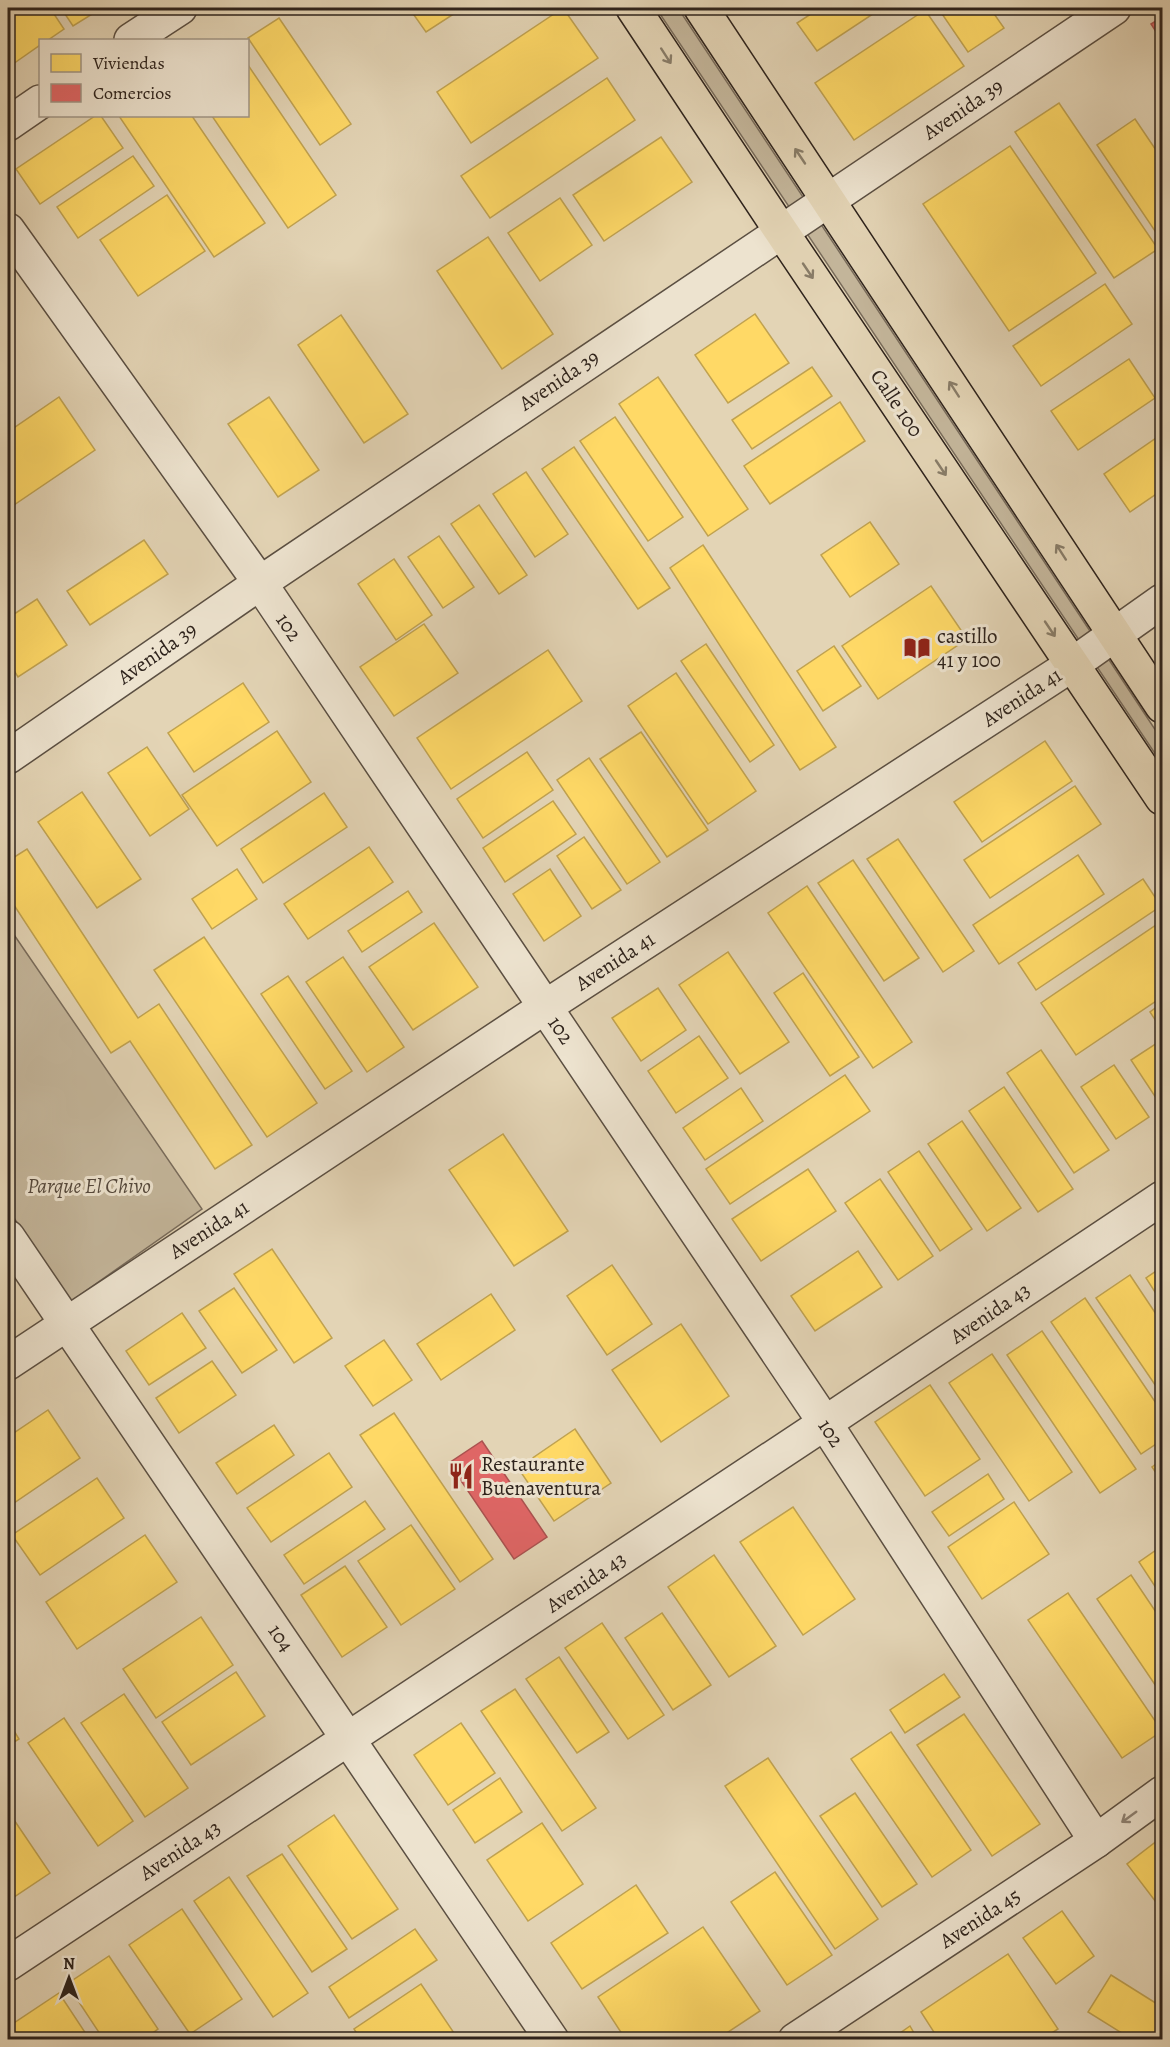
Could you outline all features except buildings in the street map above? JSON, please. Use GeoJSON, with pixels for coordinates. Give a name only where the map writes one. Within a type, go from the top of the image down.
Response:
{"type":"FeatureCollection","features":[{"type":"Feature","properties":{"kind":"main road","name":"Calle 100"},"geometry":{"type":"LineString","coordinates":[[633,8],[1162,798]]}},
{"type":"Feature","properties":{"kind":"main road"},"geometry":{"type":"LineString","coordinates":[[701,8],[1162,706]]}},
{"type":"Feature","properties":{"kind":"street"},"geometry":{"type":"LineString","coordinates":[[133,39],[180,8]]}},
{"type":"Feature","properties":{"kind":"street","name":"Avenida 39"},"geometry":{"type":"LineString","coordinates":[[8,757],[260,583],[1114,8]]}},
{"type":"Feature","properties":{"kind":"street"},"geometry":{"type":"LineString","coordinates":[[8,124],[39,103]]}},
{"type":"Feature","properties":{"kind":"street","name":"102"},"geometry":{"type":"LineString","coordinates":[[8,230],[260,583],[825,1424],[1096,1841]]}},
{"type":"Feature","properties":{"kind":"street","name":"Avenida 41"},"geometry":{"type":"LineString","coordinates":[[8,1363],[545,1006],[1073,664],[1162,601]]}},
{"type":"Feature","properties":{"kind":"street","name":"Avenida 43"},"geometry":{"type":"LineString","coordinates":[[8,1964],[825,1424],[1162,1198]]}},
{"type":"Feature","properties":{"kind":"street","name":"104"},"geometry":{"type":"LineString","coordinates":[[8,1237],[552,2040]]}},
{"type":"Feature","properties":{"kind":"street","name":"Avenida 45"},"geometry":{"type":"LineString","coordinates":[[795,2040],[1096,1841],[1162,1793]]}},
{"type":"Feature","properties":{"kind":"green space"},"geometry":{"type":"Polygon","coordinates":[[[656,8],[678,8],[1162,740],[1162,764],[656,8]]]}},
{"type":"Feature","properties":{"kind":"green space","name":"Parque El Chivo"},"geometry":{"type":"Polygon","coordinates":[[[8,926],[202,1209],[70,1302],[8,1209],[8,926]]]}},
{"type":"Feature","properties":{"kind":"place","name":"castillo 41 y 100"},"geometry":{"type":"Point","coordinates":[917,648]}},
{"type":"Feature","properties":{"kind":"place","name":"Restaurante Buenaventura"},"geometry":{"type":"Point","coordinates":[461,1476]}}]}
